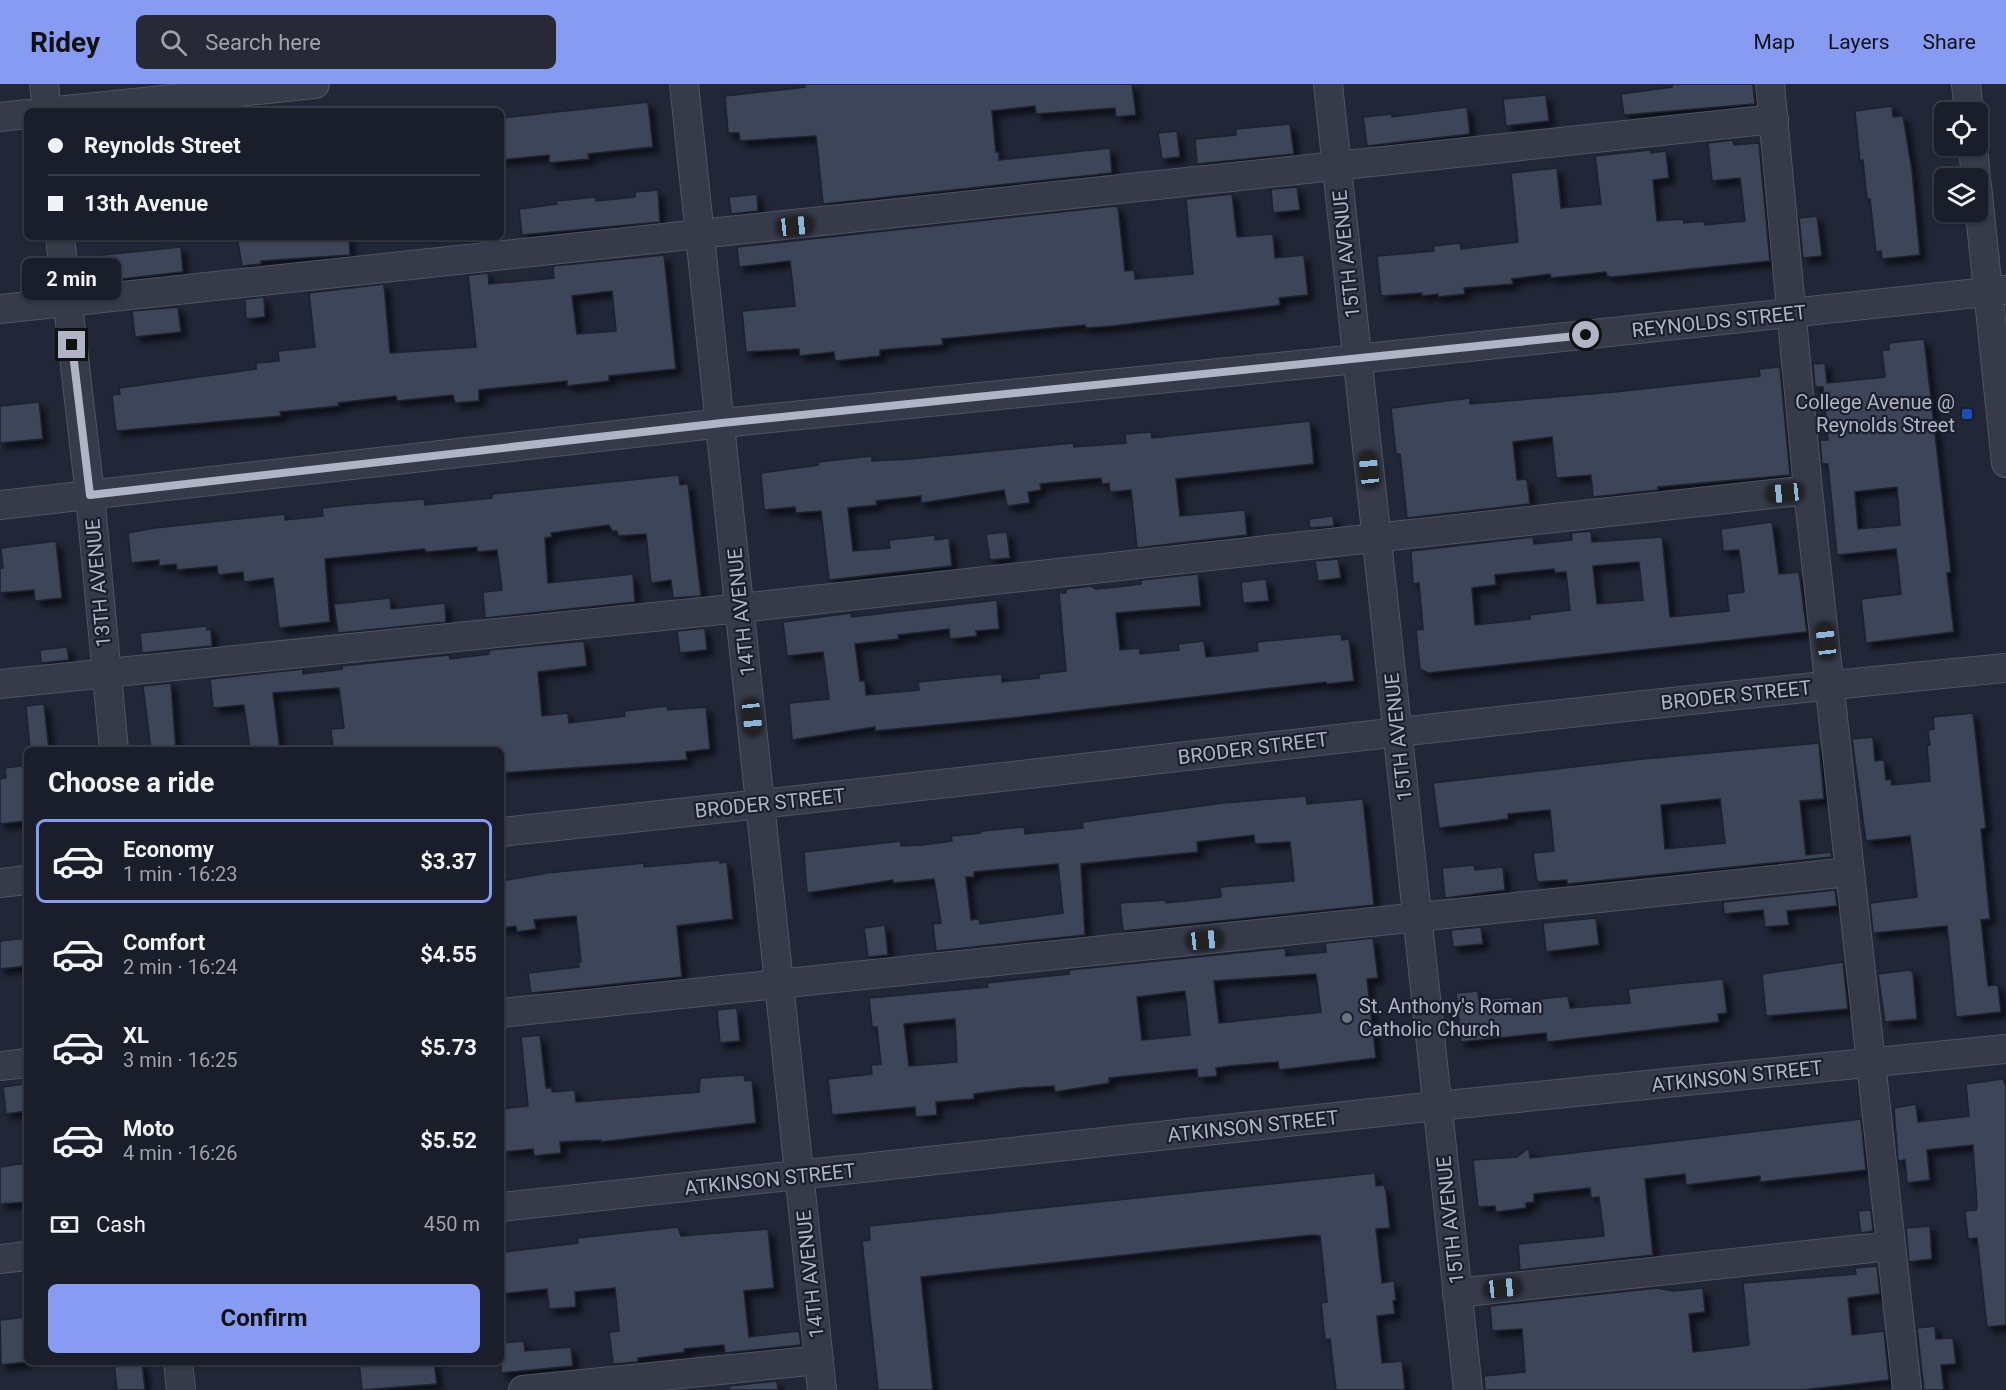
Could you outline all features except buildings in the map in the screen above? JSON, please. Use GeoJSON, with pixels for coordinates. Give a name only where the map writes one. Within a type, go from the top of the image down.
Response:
{"type":"FeatureCollection","features":[{"type":"Feature","properties":{"kind":"street"},"geometry":{"type":"LineString","coordinates":[[44,84],[47,108]]}},
{"type":"Feature","properties":{"kind":"street"},"geometry":{"type":"LineString","coordinates":[[86,108],[315,84]]}},
{"type":"Feature","properties":{"kind":"street","name":"14TH AVENUE"},"geometry":{"type":"LineString","coordinates":[[684,84],[722,423],[822,1390]]}},
{"type":"Feature","properties":{"kind":"street","name":"15TH AVENUE"},"geometry":{"type":"LineString","coordinates":[[1328,84],[1467,1390]]}},
{"type":"Feature","properties":{"kind":"street"},"geometry":{"type":"LineString","coordinates":[[1770,84],[1808,490],[1907,1390]]}},
{"type":"Feature","properties":{"kind":"street"},"geometry":{"type":"LineString","coordinates":[[1966,84],[1968,102]]}},
{"type":"Feature","properties":{"kind":"street"},"geometry":{"type":"LineString","coordinates":[[0,117],[24,114]]}},
{"type":"Feature","properties":{"kind":"street"},"geometry":{"type":"LineString","coordinates":[[0,309],[701,236],[1774,119]]}},
{"type":"Feature","properties":{"kind":"street"},"geometry":{"type":"LineString","coordinates":[[1984,222],[1997,291],[2006,463]]}},
{"type":"Feature","properties":{"kind":"street","name":"13TH AVENUE"},"geometry":{"type":"LineString","coordinates":[[60,240],[90,495],[114,747]]}},
{"type":"Feature","properties":{"kind":"street","name":"REYNOLDS STREET"},"geometry":{"type":"LineString","coordinates":[[0,505],[722,423],[1997,291]]}},
{"type":"Feature","properties":{"kind":"street"},"geometry":{"type":"LineString","coordinates":[[0,684],[741,608],[1808,490]]}},
{"type":"Feature","properties":{"kind":"street","name":"BRODER STREET"},"geometry":{"type":"LineString","coordinates":[[504,831],[761,805],[1397,731],[2006,668]]}},
{"type":"Feature","properties":{"kind":"street"},"geometry":{"type":"LineString","coordinates":[[504,1013],[1849,872]]}},
{"type":"Feature","properties":{"kind":"street"},"geometry":{"type":"LineString","coordinates":[[0,883],[24,880]]}},
{"type":"Feature","properties":{"kind":"street","name":"ATKINSON STREET"},"geometry":{"type":"LineString","coordinates":[[504,1207],[1437,1106],[2006,1049]]}},
{"type":"Feature","properties":{"kind":"street"},"geometry":{"type":"LineString","coordinates":[[0,1066],[24,1063]]}},
{"type":"Feature","properties":{"kind":"street"},"geometry":{"type":"LineString","coordinates":[[1457,1293],[1890,1246]]}},
{"type":"Feature","properties":{"kind":"street"},"geometry":{"type":"LineString","coordinates":[[0,1259],[24,1256]]}},
{"type":"Feature","properties":{"kind":"street"},"geometry":{"type":"LineString","coordinates":[[523,1390],[819,1360]]}},
{"type":"Feature","properties":{"kind":"street"},"geometry":{"type":"LineString","coordinates":[[178,1365],[181,1390]]}},
{"type":"Feature","properties":{"kind":"place","name":"College Avenue @ Reynolds Street"},"geometry":{"type":"Point","coordinates":[1967,414]}},
{"type":"Feature","properties":{"kind":"place","name":"St. Anthony's Roman Catholic Church"},"geometry":{"type":"Point","coordinates":[1347,1018]}},
{"type":"Feature","properties":{"kind":"route"},"geometry":{"type":"LineString","coordinates":[[72,345],[90,495],[722,423],[1586,335]]}}]}
